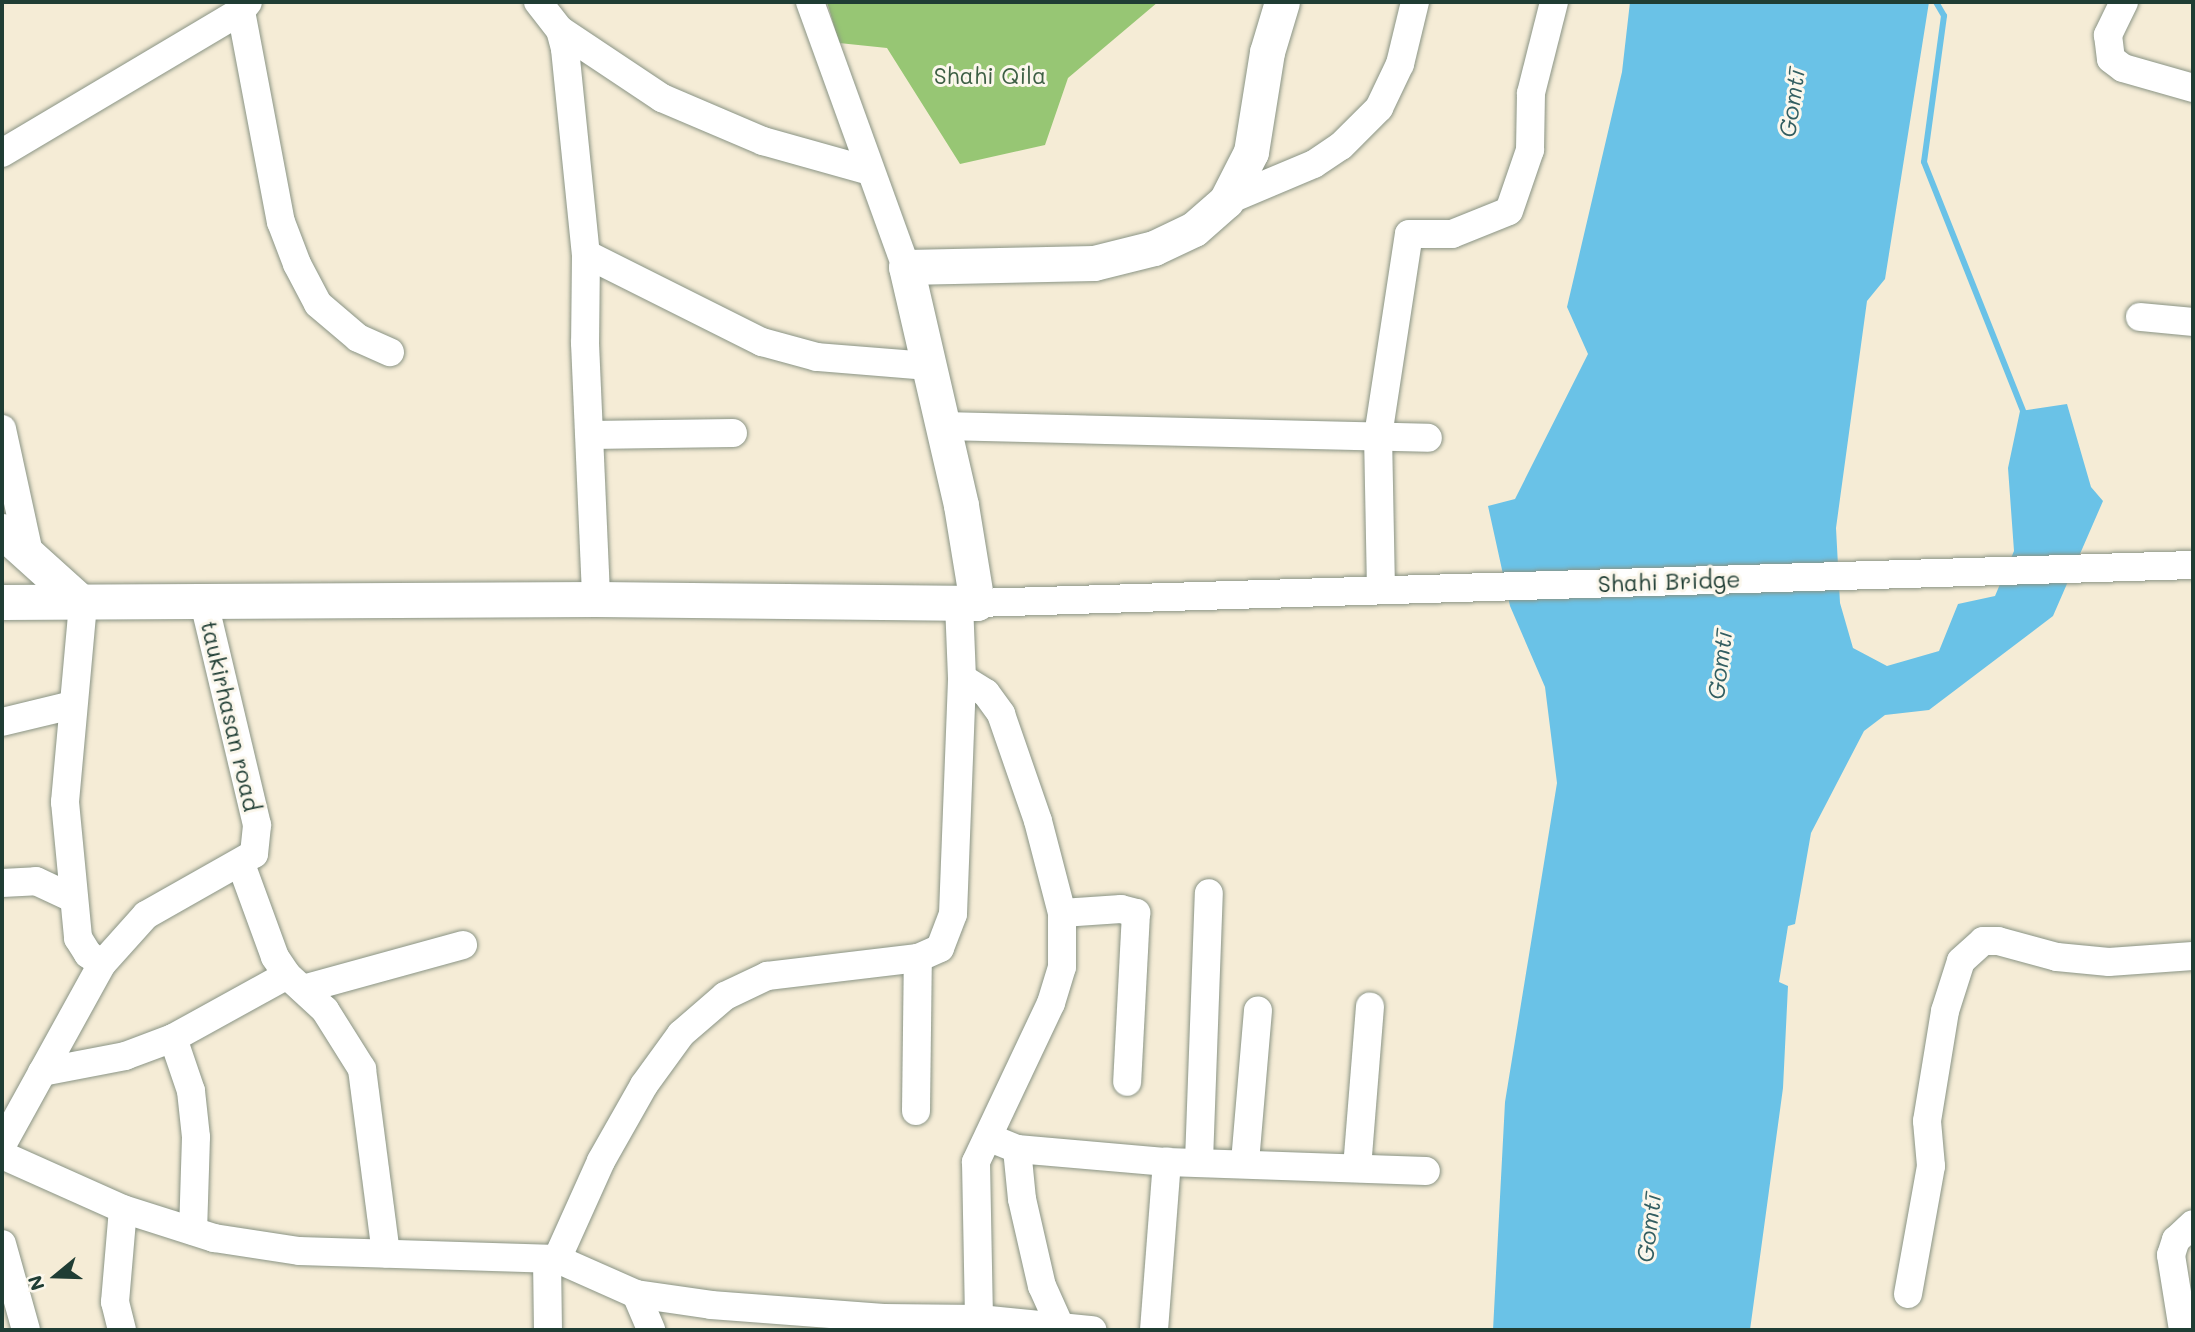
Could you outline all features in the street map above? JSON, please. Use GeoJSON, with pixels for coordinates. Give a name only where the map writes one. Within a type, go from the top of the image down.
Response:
{"type":"FeatureCollection","features":[{"type":"Feature","properties":{"kind":"main road"},"geometry":{"type":"LineString","coordinates":[[2,602],[83,604],[596,599],[968,603],[943,426],[906,267],[1094,262],[1154,248],[1194,229],[1226,201],[1251,152],[1267,52],[1282,2]]}},
{"type":"Feature","properties":{"kind":"main road"},"geometry":{"type":"LineString","coordinates":[[2,531],[83,604]]}},
{"type":"Feature","properties":{"kind":"street"},"geometry":{"type":"LineString","coordinates":[[538,2],[560,30],[662,98],[763,141],[870,171]]}},
{"type":"Feature","properties":{"kind":"street"},"geometry":{"type":"LineString","coordinates":[[810,2],[906,267]]}},
{"type":"Feature","properties":{"kind":"street"},"geometry":{"type":"LineString","coordinates":[[1226,201],[1314,164],[1341,146],[1379,108],[1400,64],[1415,2]]}},
{"type":"Feature","properties":{"kind":"street"},"geometry":{"type":"LineString","coordinates":[[1381,590],[1378,436],[1409,234],[1452,234],[1509,211],[1530,150],[1531,93],[1554,2]]}},
{"type":"Feature","properties":{"kind":"street"},"geometry":{"type":"LineString","coordinates":[[2124,2],[2108,35],[2111,59],[2123,68],[2193,88]]}},
{"type":"Feature","properties":{"kind":"street"},"geometry":{"type":"LineString","coordinates":[[2,153],[244,7],[282,222],[297,264],[318,304],[358,338],[390,352]]}},
{"type":"Feature","properties":{"kind":"street"},"geometry":{"type":"LineString","coordinates":[[560,30],[586,254],[596,599]]}},
{"type":"Feature","properties":{"kind":"street"},"geometry":{"type":"LineString","coordinates":[[586,254],[762,342],[817,357],[930,366]]}},
{"type":"Feature","properties":{"kind":"street"},"geometry":{"type":"LineString","coordinates":[[2140,317],[2193,322]]}},
{"type":"Feature","properties":{"kind":"street"},"geometry":{"type":"LineString","coordinates":[[943,426],[1428,438]]}},
{"type":"Feature","properties":{"kind":"street"},"geometry":{"type":"LineString","coordinates":[[2,429],[30,557]]}},
{"type":"Feature","properties":{"kind":"street"},"geometry":{"type":"LineString","coordinates":[[590,435],[733,433]]}},
{"type":"Feature","properties":{"kind":"street","name":"Shahi Bridge"},"geometry":{"type":"LineString","coordinates":[[968,603],[2193,565]]}},
{"type":"Feature","properties":{"kind":"street","name":"taukirhasan road"},"geometry":{"type":"LineString","coordinates":[[204,601],[257,825],[254,854],[241,864]]}},
{"type":"Feature","properties":{"kind":"street"},"geometry":{"type":"LineString","coordinates":[[548,1330],[552,1259],[601,1161],[644,1086],[681,1034],[725,996],[767,976],[918,958],[940,948],[953,914],[962,678],[968,603]]}},
{"type":"Feature","properties":{"kind":"street"},"geometry":{"type":"LineString","coordinates":[[83,604],[65,803],[78,938],[88,954],[102,964]]}},
{"type":"Feature","properties":{"kind":"street"},"geometry":{"type":"LineString","coordinates":[[962,678],[986,693],[1000,714],[1038,821],[1062,913],[1059,979],[990,1138],[976,1162],[974,1180],[979,1318]]}},
{"type":"Feature","properties":{"kind":"street"},"geometry":{"type":"LineString","coordinates":[[2,722],[73,705]]}},
{"type":"Feature","properties":{"kind":"street"},"geometry":{"type":"LineString","coordinates":[[2,1145],[102,964],[146,915],[241,864],[275,957],[341,1030],[362,1069],[386,1253]]}},
{"type":"Feature","properties":{"kind":"street"},"geometry":{"type":"LineString","coordinates":[[2,883],[36,881],[74,900]]}},
{"type":"Feature","properties":{"kind":"street"},"geometry":{"type":"LineString","coordinates":[[1199,1161],[1209,893]]}},
{"type":"Feature","properties":{"kind":"street"},"geometry":{"type":"LineString","coordinates":[[1062,913],[1121,909],[1136,913],[1127,1082]]}},
{"type":"Feature","properties":{"kind":"street"},"geometry":{"type":"LineString","coordinates":[[1908,1294],[1931,1166],[1927,1121],[1945,1011],[1961,961],[1983,941],[1998,941],[2057,957],[2109,962],[2193,956]]}},
{"type":"Feature","properties":{"kind":"street"},"geometry":{"type":"LineString","coordinates":[[42,1072],[125,1056],[173,1038],[295,982],[463,945]]}},
{"type":"Feature","properties":{"kind":"street"},"geometry":{"type":"LineString","coordinates":[[916,1111],[918,958]]}},
{"type":"Feature","properties":{"kind":"street"},"geometry":{"type":"LineString","coordinates":[[1357,1168],[1370,1007]]}},
{"type":"Feature","properties":{"kind":"street"},"geometry":{"type":"LineString","coordinates":[[1245,1162],[1258,1011]]}},
{"type":"Feature","properties":{"kind":"street"},"geometry":{"type":"LineString","coordinates":[[173,1038],[191,1091],[196,1137],[192,1231]]}},
{"type":"Feature","properties":{"kind":"street"},"geometry":{"type":"LineString","coordinates":[[990,1138],[1017,1149],[1167,1162],[1245,1162],[1426,1171]]}},
{"type":"Feature","properties":{"kind":"street"},"geometry":{"type":"LineString","coordinates":[[1017,1149],[1022,1199],[1042,1286],[1060,1326]]}},
{"type":"Feature","properties":{"kind":"street"},"geometry":{"type":"LineString","coordinates":[[2,1155],[123,1209],[192,1231],[299,1251],[552,1259],[636,1294],[881,1324],[979,1318],[1092,1330]]}},
{"type":"Feature","properties":{"kind":"street"},"geometry":{"type":"LineString","coordinates":[[1154,1330],[1167,1162]]}},
{"type":"Feature","properties":{"kind":"street"},"geometry":{"type":"LineString","coordinates":[[122,1330],[115,1302],[123,1209]]}},
{"type":"Feature","properties":{"kind":"street"},"geometry":{"type":"LineString","coordinates":[[2183,1330],[2171,1255],[2176,1240],[2193,1224]]}},
{"type":"Feature","properties":{"kind":"street"},"geometry":{"type":"LineString","coordinates":[[2,1244],[26,1330]]}},
{"type":"Feature","properties":{"kind":"street"},"geometry":{"type":"LineString","coordinates":[[636,1294],[651,1330]]}},
{"type":"Feature","properties":{"kind":"green space","name":"Shahi Qila"},"geometry":{"type":"Polygon","coordinates":[[[827,2],[1158,2],[1068,78],[1045,145],[960,164],[887,48],[839,43],[827,2]]]}},
{"type":"Feature","properties":{"kind":"water","name":"Gomtī"},"geometry":{"type":"Polygon","coordinates":[[[1630,2],[1929,2],[1885,279],[1867,301],[1836,528],[1840,603],[1853,648],[1887,666],[1939,651],[1958,604],[1995,596],[2014,551],[2008,468],[2020,411],[2067,404],[2091,487],[2103,501],[2053,616],[1929,710],[1885,715],[1864,731],[1811,833],[1795,924],[1788,926],[1779,982],[1788,986],[1783,1088],[1750,1330],[1493,1330],[1505,1102],[1557,783],[1545,687],[1510,606],[1488,506],[1515,499],[1588,354],[1567,307],[1622,72],[1630,2]]]}},
{"type":"Feature","properties":{"kind":"waterway"},"geometry":{"type":"LineString","coordinates":[[1936,2],[1944,16],[1924,162],[2026,418]]}}]}
